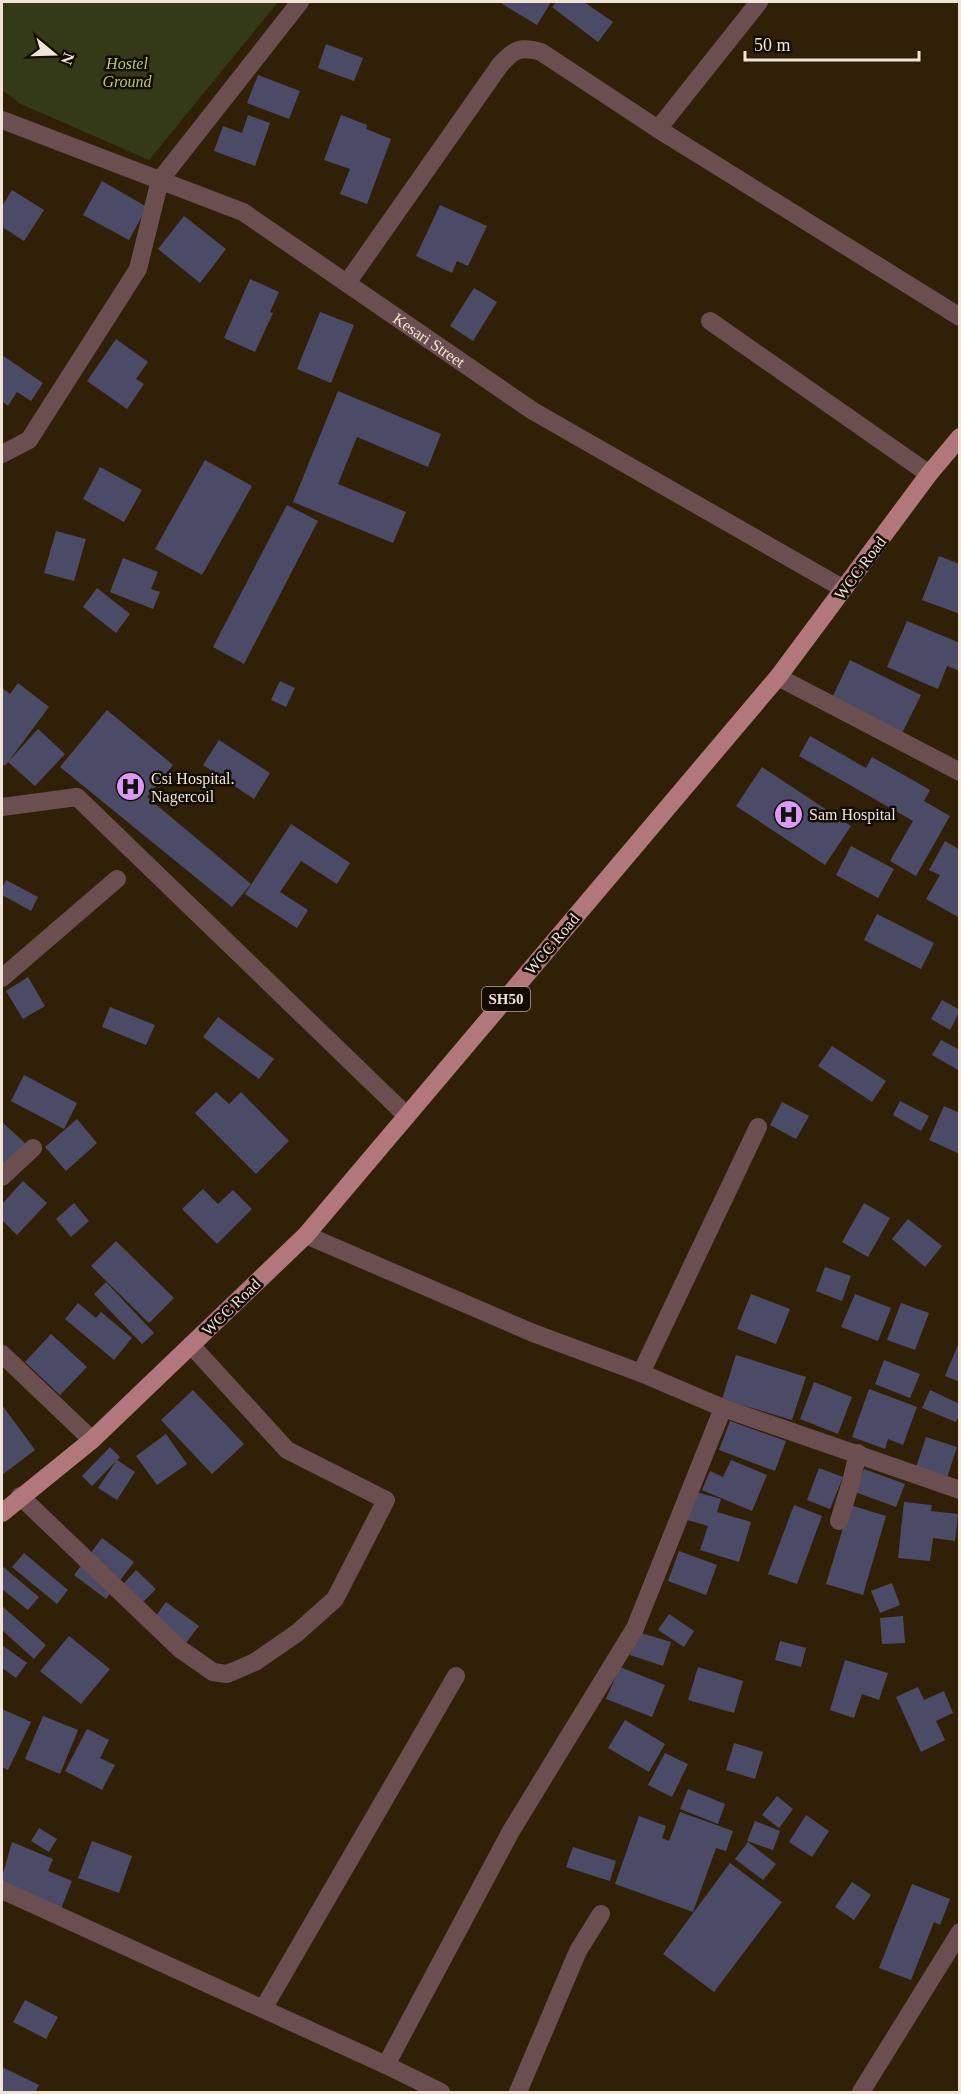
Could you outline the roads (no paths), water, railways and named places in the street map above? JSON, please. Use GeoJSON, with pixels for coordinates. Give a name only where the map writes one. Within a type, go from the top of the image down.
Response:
{"type":"FeatureCollection","features":[{"type":"Feature","properties":{"kind":"main road","name":"WCC Road"},"geometry":{"type":"LineString","coordinates":[[2,1513],[20,1496],[92,1440],[306,1236],[778,677],[929,474],[960,437]]}},
{"type":"Feature","properties":{"kind":"street"},"geometry":{"type":"LineString","coordinates":[[2,454],[29,440],[138,269],[160,180],[300,2]]}},
{"type":"Feature","properties":{"kind":"street"},"geometry":{"type":"LineString","coordinates":[[658,129],[759,2]]}},
{"type":"Feature","properties":{"kind":"street"},"geometry":{"type":"LineString","coordinates":[[347,284],[500,65],[508,56],[527,48],[541,52],[658,129],[960,317]]}},
{"type":"Feature","properties":{"kind":"street","name":"Kesari Street"},"geometry":{"type":"LineString","coordinates":[[2,120],[243,212],[533,411],[844,589]]}},
{"type":"Feature","properties":{"kind":"street"},"geometry":{"type":"LineString","coordinates":[[710,321],[929,474]]}},
{"type":"Feature","properties":{"kind":"street"},"geometry":{"type":"LineString","coordinates":[[778,677],[960,772]]}},
{"type":"Feature","properties":{"kind":"street"},"geometry":{"type":"LineString","coordinates":[[2,807],[77,796],[407,1116]]}},
{"type":"Feature","properties":{"kind":"street"},"geometry":{"type":"LineString","coordinates":[[2,978],[117,879]]}},
{"type":"Feature","properties":{"kind":"street"},"geometry":{"type":"LineString","coordinates":[[641,1373],[758,1127]]}},
{"type":"Feature","properties":{"kind":"street"},"geometry":{"type":"LineString","coordinates":[[2,1177],[33,1148]]}},
{"type":"Feature","properties":{"kind":"street"},"geometry":{"type":"LineString","coordinates":[[306,1236],[533,1333],[641,1373],[723,1408],[960,1490]]}},
{"type":"Feature","properties":{"kind":"street"},"geometry":{"type":"LineString","coordinates":[[20,1496],[180,1650],[213,1672],[227,1674],[255,1662],[297,1633],[335,1599],[386,1500],[287,1450],[191,1346]]}},
{"type":"Feature","properties":{"kind":"street"},"geometry":{"type":"LineString","coordinates":[[2,1354],[92,1440]]}},
{"type":"Feature","properties":{"kind":"street"},"geometry":{"type":"LineString","coordinates":[[386,2065],[511,1831],[635,1628],[723,1408]]}},
{"type":"Feature","properties":{"kind":"street"},"geometry":{"type":"LineString","coordinates":[[839,1521],[858,1453]]}},
{"type":"Feature","properties":{"kind":"street"},"geometry":{"type":"LineString","coordinates":[[263,2009],[456,1676]]}},
{"type":"Feature","properties":{"kind":"street"},"geometry":{"type":"LineString","coordinates":[[2,1890],[441,2092]]}},
{"type":"Feature","properties":{"kind":"street"},"geometry":{"type":"LineString","coordinates":[[518,2092],[578,1951],[601,1914]]}},
{"type":"Feature","properties":{"kind":"street"},"geometry":{"type":"LineString","coordinates":[[861,2092],[960,1932]]}},
{"type":"Feature","properties":{"kind":"place","name":"Csi Hospital. Nagercoil"},"geometry":{"type":"Point","coordinates":[130,787]}},
{"type":"Feature","properties":{"kind":"place","name":"Sam Hospital"},"geometry":{"type":"Point","coordinates":[788,814]}},
{"type":"Feature","properties":{"kind":"park label","name":"Hostel Ground"},"geometry":{"type":"Point","coordinates":[127,72]}}]}
